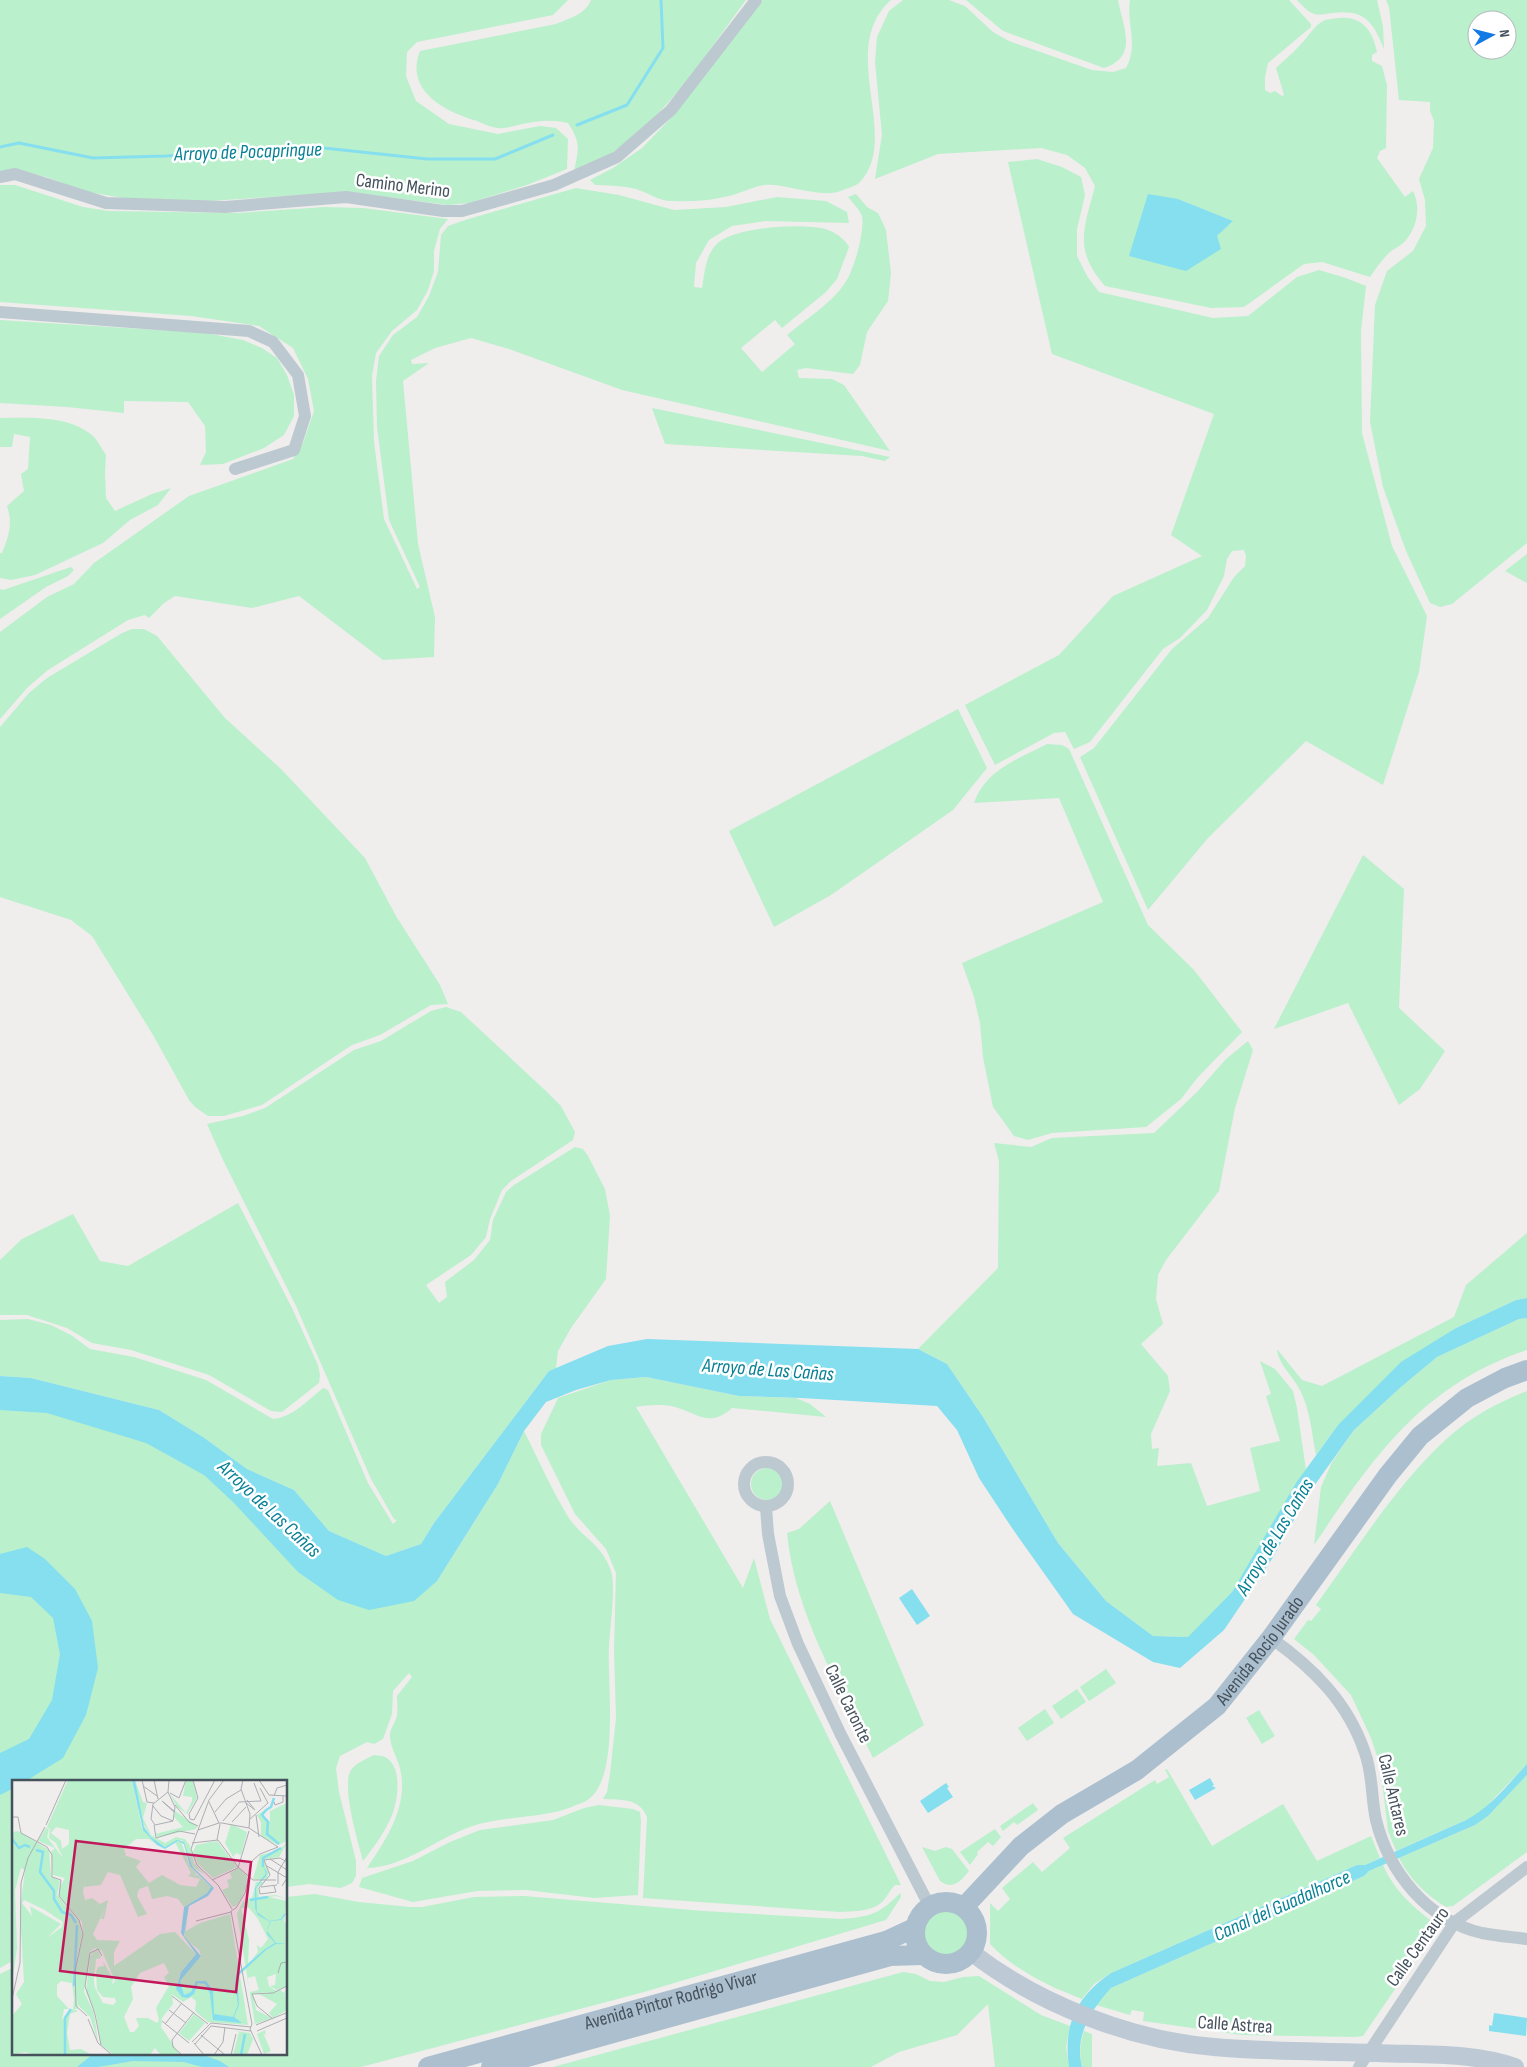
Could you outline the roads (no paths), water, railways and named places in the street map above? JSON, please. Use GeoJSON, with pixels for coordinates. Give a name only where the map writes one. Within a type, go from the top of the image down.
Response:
{"type":"FeatureCollection","features":[{"type":"Feature","properties":{"kind":"main road","name":"Avenida Rocío Jurado"},"geometry":{"type":"LineString","coordinates":[[964,1907],[1028,1841],[1062,1814],[1137,1770],[1217,1706],[1271,1638],[1388,1475],[1420,1436],[1467,1398],[1505,1378],[1527,1370]]}},
{"type":"Feature","properties":{"kind":"main road"},"geometry":{"type":"LineString","coordinates":[[947,1902],[964,1907],[976,1923],[976,1943],[971,1952],[961,1961],[948,1965],[934,1963],[923,1955],[915,1942],[914,1928],[922,1911],[929,1906],[947,1902]]}},
{"type":"Feature","properties":{"kind":"main road","name":"Avenida Pintor Rodrigo Vivar"},"geometry":{"type":"LineString","coordinates":[[428,2067],[886,1941],[914,1928]]}},
{"type":"Feature","properties":{"kind":"main road","name":"Avenida Pintor Rodrigo Vivar"},"geometry":{"type":"LineString","coordinates":[[491,2067],[890,1956],[923,1955]]}},
{"type":"Feature","properties":{"kind":"street","name":"Camino Merino"},"geometry":{"type":"LineString","coordinates":[[0,177],[15,174],[106,202],[225,207],[346,197],[443,211],[462,211],[554,185],[617,156],[671,110],[756,0]]}},
{"type":"Feature","properties":{"kind":"street"},"geometry":{"type":"LineString","coordinates":[[0,312],[249,330],[273,342],[298,375],[305,416],[294,450],[235,469]]}},
{"type":"Feature","properties":{"kind":"street","name":"Calle Caronte"},"geometry":{"type":"LineString","coordinates":[[766,1507],[768,1534],[780,1596],[798,1644],[841,1735],[920,1884],[929,1906]]}},
{"type":"Feature","properties":{"kind":"street","name":"Calle Antares"},"geometry":{"type":"LineString","coordinates":[[1271,1638],[1313,1670],[1324,1682],[1334,1693],[1355,1730],[1365,1752],[1372,1776],[1376,1817],[1386,1849],[1411,1890],[1421,1900],[1455,1922],[1481,1933],[1527,1939]]}},
{"type":"Feature","properties":{"kind":"street","name":"Calle Centauro"},"geometry":{"type":"LineString","coordinates":[[1364,2060],[1455,1922],[1527,1867]]}},
{"type":"Feature","properties":{"kind":"street","name":"Calle Astrea"},"geometry":{"type":"LineString","coordinates":[[971,1952],[994,1970],[1070,2010],[1095,2020],[1160,2039],[1213,2047],[1364,2060],[1469,2057],[1515,2067]]}},
{"type":"Feature","properties":{"kind":"water"},"geometry":{"type":"Polygon","coordinates":[[[1148,194],[1178,199],[1233,221],[1217,236],[1221,249],[1186,271],[1129,256],[1148,194]]]}},
{"type":"Feature","properties":{"kind":"water","name":"Arroyo de Las Cañas"},"geometry":{"type":"Polygon","coordinates":[[[1527,1298],[1527,1318],[1519,1319],[1437,1357],[1354,1430],[1309,1493],[1272,1559],[1224,1630],[1180,1668],[1153,1662],[1073,1614],[979,1478],[957,1430],[937,1406],[739,1396],[646,1377],[611,1380],[576,1390],[546,1402],[524,1431],[498,1484],[437,1581],[414,1601],[369,1610],[338,1600],[298,1572],[234,1503],[204,1475],[146,1443],[47,1413],[0,1410],[0,1376],[31,1378],[159,1410],[203,1437],[247,1469],[294,1490],[329,1531],[386,1556],[421,1544],[434,1523],[549,1371],[608,1346],[647,1339],[918,1349],[947,1364],[983,1417],[1058,1543],[1106,1601],[1153,1636],[1188,1637],[1232,1592],[1296,1483],[1338,1425],[1401,1362],[1456,1328],[1516,1300],[1527,1298]]]}},
{"type":"Feature","properties":{"kind":"water"},"geometry":{"type":"Polygon","coordinates":[[[27,1547],[45,1559],[75,1589],[92,1621],[98,1668],[86,1715],[63,1758],[28,1780],[12,1780],[12,1789],[0,1795],[0,1753],[29,1739],[52,1700],[60,1654],[53,1618],[31,1597],[0,1593],[0,1554],[27,1547]]]}},
{"type":"Feature","properties":{"kind":"water"},"geometry":{"type":"Polygon","coordinates":[[[912,1589],[930,1616],[917,1625],[899,1598],[912,1589]]]}},
{"type":"Feature","properties":{"kind":"water","name":"Canal del Guadalhorce"},"geometry":{"type":"Polygon","coordinates":[[[1527,1764],[1527,1775],[1488,1816],[1475,1825],[1111,1988],[1091,2014],[1082,2034],[1080,2056],[1082,2067],[1069,2067],[1068,2038],[1070,2025],[1075,2013],[1089,1992],[1111,1973],[1357,1865],[1365,1865],[1466,1820],[1491,1802],[1527,1764]]]}},
{"type":"Feature","properties":{"kind":"water"},"geometry":{"type":"Polygon","coordinates":[[[1210,1778],[1214,1785],[1212,1786],[1216,1788],[1195,1800],[1189,1790],[1210,1778]]]}},
{"type":"Feature","properties":{"kind":"water"},"geometry":{"type":"Polygon","coordinates":[[[946,1783],[953,1797],[928,1813],[920,1801],[946,1783]]]}},
{"type":"Feature","properties":{"kind":"water"},"geometry":{"type":"Polygon","coordinates":[[[1494,2013],[1527,2018],[1526,2036],[1489,2031],[1489,2025],[1492,2026],[1494,2013]]]}},
{"type":"Feature","properties":{"kind":"water"},"geometry":{"type":"Polygon","coordinates":[[[93,2054],[201,2054],[220,2061],[229,2067],[202,2067],[184,2062],[133,2061],[98,2067],[77,2067],[93,2054]]]}},
{"type":"Feature","properties":{"kind":"waterway","name":"Arroyo de Pocapringue"},"geometry":{"type":"LineString","coordinates":[[577,125],[627,105],[663,48],[661,0]]}},
{"type":"Feature","properties":{"kind":"waterway","name":"Arroyo de Pocapringue"},"geometry":{"type":"LineString","coordinates":[[0,147],[19,143],[93,158],[166,156],[305,146],[427,159],[495,159],[553,135]]}}]}
